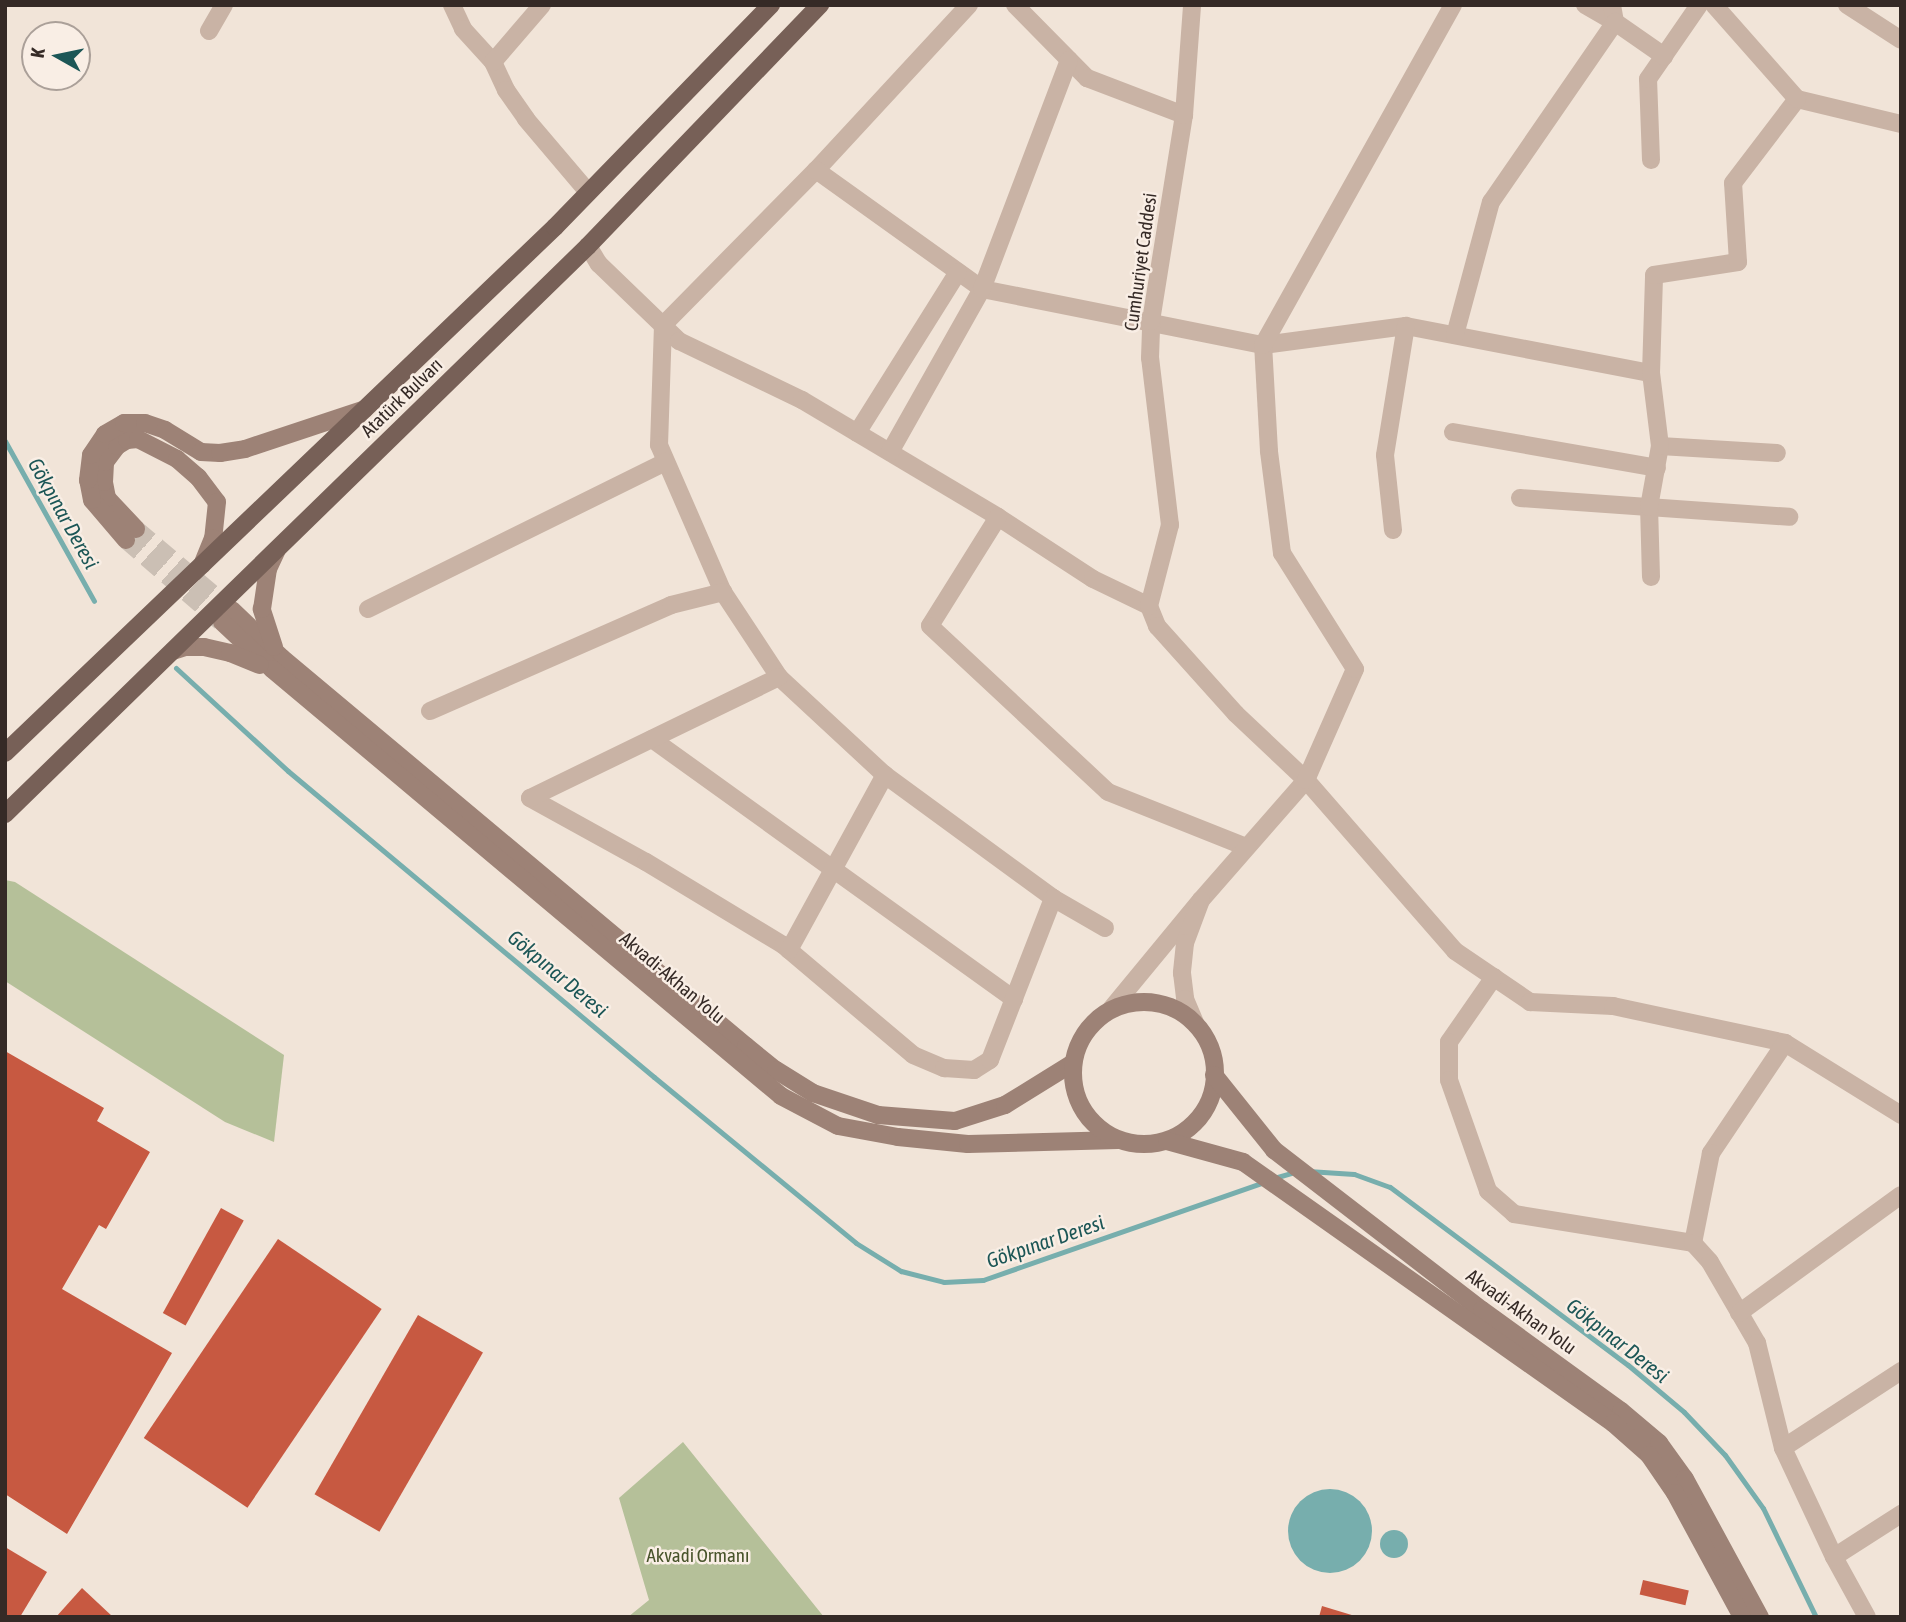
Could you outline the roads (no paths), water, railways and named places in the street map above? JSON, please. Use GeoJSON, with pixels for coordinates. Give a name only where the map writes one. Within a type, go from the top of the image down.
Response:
{"type":"FeatureCollection","features":[{"type":"Feature","properties":{"kind":"main road","name":"Atatürk Bulvarı"},"geometry":{"type":"LineString","coordinates":[[5,753],[555,227],[587,191],[771,5]]}},
{"type":"Feature","properties":{"kind":"main road","name":"Atatürk Bulvarı"},"geometry":{"type":"LineString","coordinates":[[5,814],[588,246],[820,5]]}},
{"type":"Feature","properties":{"kind":"main road"},"geometry":{"type":"LineString","coordinates":[[202,565],[213,538],[217,502],[198,478],[177,459],[138,439],[127,440],[117,446],[105,462],[104,482],[107,498],[131,535],[92,500],[88,480],[91,455],[105,434],[124,423],[145,423],[165,430],[201,452],[220,453],[245,449],[365,409]]}},
{"type":"Feature","properties":{"kind":"main road"},"geometry":{"type":"LineString","coordinates":[[277,550],[268,569],[262,609],[277,664]]}},
{"type":"Feature","properties":{"kind":"main road"},"geometry":{"type":"LineString","coordinates":[[227,616],[277,664]]}},
{"type":"Feature","properties":{"kind":"main road"},"geometry":{"type":"LineString","coordinates":[[173,651],[185,647],[204,647],[277,664]]}},
{"type":"Feature","properties":{"kind":"main road","name":"Akvadi-Akhan Yolu"},"geometry":{"type":"LineString","coordinates":[[277,664],[746,1046],[776,1070],[813,1093],[878,1115],[955,1121],[1005,1105],[1073,1063]]}},
{"type":"Feature","properties":{"kind":"main road","name":"Akvadi-Akhan Yolu"},"geometry":{"type":"LineString","coordinates":[[277,664],[781,1097],[838,1126],[898,1137],[968,1144],[1118,1140]]}},
{"type":"Feature","properties":{"kind":"main road"},"geometry":{"type":"LineString","coordinates":[[1133,1002],[1155,1002],[1177,1009],[1195,1023],[1208,1042],[1214,1075],[1205,1110],[1188,1129],[1167,1140],[1142,1144],[1118,1140],[1097,1127],[1081,1107],[1073,1086],[1073,1063],[1079,1041],[1093,1022],[1111,1009],[1133,1002]]}},
{"type":"Feature","properties":{"kind":"main road","name":"Akvadi-Akhan Yolu"},"geometry":{"type":"LineString","coordinates":[[1214,1075],[1274,1150],[1331,1196],[1622,1410],[1659,1443],[1685,1479],[1760,1617]]}},
{"type":"Feature","properties":{"kind":"main road","name":"Akvadi-Akhan Yolu"},"geometry":{"type":"LineString","coordinates":[[1167,1140],[1243,1162],[1613,1423],[1649,1455],[1675,1493],[1742,1617]]}},
{"type":"Feature","properties":{"kind":"street"},"geometry":{"type":"LineString","coordinates":[[209,31],[224,5]]}},
{"type":"Feature","properties":{"kind":"street"},"geometry":{"type":"LineString","coordinates":[[452,5],[463,29],[493,62],[506,90],[526,119],[587,191]]}},
{"type":"Feature","properties":{"kind":"street"},"geometry":{"type":"LineString","coordinates":[[493,62],[542,5]]}},
{"type":"Feature","properties":{"kind":"street"},"geometry":{"type":"LineString","coordinates":[[969,5],[816,170],[663,325],[659,445],[723,592],[779,677],[885,775],[1053,898],[1105,928]]}},
{"type":"Feature","properties":{"kind":"street"},"geometry":{"type":"LineString","coordinates":[[1015,5],[1087,78],[1184,116]]}},
{"type":"Feature","properties":{"kind":"street","name":"Cumhuriyet Caddesi"},"geometry":{"type":"LineString","coordinates":[[1149,606],[1170,525],[1150,358],[1151,321],[1184,116],[1192,5]]}},
{"type":"Feature","properties":{"kind":"street"},"geometry":{"type":"LineString","coordinates":[[1111,1009],[1246,847],[1306,780],[1355,669],[1282,553],[1269,451],[1264,345],[1453,5]]}},
{"type":"Feature","properties":{"kind":"street"},"geometry":{"type":"LineString","coordinates":[[1585,5],[1614,14],[1664,56]]}},
{"type":"Feature","properties":{"kind":"street"},"geometry":{"type":"LineString","coordinates":[[1651,160],[1648,79],[1699,5]]}},
{"type":"Feature","properties":{"kind":"street"},"geometry":{"type":"LineString","coordinates":[[1714,5],[1797,99],[1901,124]]}},
{"type":"Feature","properties":{"kind":"street"},"geometry":{"type":"LineString","coordinates":[[1847,5],[1901,40]]}},
{"type":"Feature","properties":{"kind":"street"},"geometry":{"type":"LineString","coordinates":[[1455,335],[1491,202],[1614,14]]}},
{"type":"Feature","properties":{"kind":"street"},"geometry":{"type":"LineString","coordinates":[[890,452],[982,289],[1069,60]]}},
{"type":"Feature","properties":{"kind":"street"},"geometry":{"type":"LineString","coordinates":[[1651,577],[1649,507],[1660,446],[1651,373],[1654,275],[1738,262],[1733,183],[1797,99]]}},
{"type":"Feature","properties":{"kind":"street"},"geometry":{"type":"LineString","coordinates":[[816,170],[982,289],[1264,345],[1406,326],[1651,373]]}},
{"type":"Feature","properties":{"kind":"street"},"geometry":{"type":"LineString","coordinates":[[588,246],[599,264],[679,341],[802,400],[998,517],[1093,579],[1149,606],[1157,626],[1236,714],[1306,780],[1455,951],[1530,1002],[1613,1006],[1785,1043],[1901,1115]]}},
{"type":"Feature","properties":{"kind":"street"},"geometry":{"type":"LineString","coordinates":[[857,433],[958,272]]}},
{"type":"Feature","properties":{"kind":"street"},"geometry":{"type":"LineString","coordinates":[[1393,530],[1385,455],[1406,326]]}},
{"type":"Feature","properties":{"kind":"street"},"geometry":{"type":"LineString","coordinates":[[1453,432],[1657,468]]}},
{"type":"Feature","properties":{"kind":"street"},"geometry":{"type":"LineString","coordinates":[[1660,446],[1777,453]]}},
{"type":"Feature","properties":{"kind":"street"},"geometry":{"type":"LineString","coordinates":[[368,609],[666,462]]}},
{"type":"Feature","properties":{"kind":"street"},"geometry":{"type":"LineString","coordinates":[[1520,498],[1789,517]]}},
{"type":"Feature","properties":{"kind":"street"},"geometry":{"type":"LineString","coordinates":[[998,517],[930,626],[1108,792],[1246,847]]}},
{"type":"Feature","properties":{"kind":"street"},"geometry":{"type":"LineString","coordinates":[[430,711],[671,605],[723,592]]}},
{"type":"Feature","properties":{"kind":"street"},"geometry":{"type":"LineString","coordinates":[[779,677],[530,798],[646,862],[789,950],[913,1055],[944,1068],[974,1070],[990,1060],[1053,898]]}},
{"type":"Feature","properties":{"kind":"street"},"geometry":{"type":"LineString","coordinates":[[652,739],[1014,999]]}},
{"type":"Feature","properties":{"kind":"street"},"geometry":{"type":"LineString","coordinates":[[789,950],[885,775]]}},
{"type":"Feature","properties":{"kind":"street"},"geometry":{"type":"LineString","coordinates":[[1195,1023],[1185,999],[1182,972],[1185,943],[1201,900]]}},
{"type":"Feature","properties":{"kind":"street"},"geometry":{"type":"LineString","coordinates":[[1494,978],[1450,1042],[1449,1080],[1488,1191],[1514,1214],[1692,1243],[1710,1262],[1756,1343],[1783,1448],[1867,1617]]}},
{"type":"Feature","properties":{"kind":"street"},"geometry":{"type":"LineString","coordinates":[[1692,1243],[1711,1153],[1785,1043]]}},
{"type":"Feature","properties":{"kind":"street"},"geometry":{"type":"LineString","coordinates":[[1739,1313],[1901,1195]]}},
{"type":"Feature","properties":{"kind":"street"},"geometry":{"type":"LineString","coordinates":[[1783,1448],[1901,1371]]}},
{"type":"Feature","properties":{"kind":"street"},"geometry":{"type":"LineString","coordinates":[[1835,1557],[1901,1514]]}},
{"type":"Feature","properties":{"kind":"water"},"geometry":{"type":"Polygon","coordinates":[[[1330,1489],[1346,1492],[1360,1501],[1369,1515],[1372,1531],[1369,1547],[1360,1561],[1346,1570],[1330,1573],[1314,1570],[1300,1561],[1291,1547],[1288,1531],[1291,1515],[1300,1501],[1314,1492],[1330,1489]]]}},
{"type":"Feature","properties":{"kind":"water"},"geometry":{"type":"Polygon","coordinates":[[[1394,1530],[1404,1534],[1408,1544],[1404,1554],[1394,1558],[1384,1554],[1380,1544],[1384,1534],[1394,1530]]]}},
{"type":"Feature","properties":{"kind":"waterway","name":"Gökpınar Deresi"},"geometry":{"type":"LineString","coordinates":[[5,441],[94,601]]}},
{"type":"Feature","properties":{"kind":"waterway","name":"Gökpınar Deresi"},"geometry":{"type":"LineString","coordinates":[[176,668],[288,771],[654,1077],[856,1243],[901,1271],[944,1282],[983,1280],[1265,1182]]}},
{"type":"Feature","properties":{"kind":"waterway","name":"Gökpınar Deresi"},"geometry":{"type":"LineString","coordinates":[[1308,1171],[1354,1174],[1390,1187],[1628,1365],[1684,1412],[1725,1455],[1763,1508],[1816,1617]]}},
{"type":"Feature","properties":{"kind":"waterway","name":"Gökpınar Deresi"},"geometry":{"type":"LineString","coordinates":[[1274,1178],[1295,1172]]}},
{"type":"Feature","properties":{"kind":"tunnel"},"geometry":{"type":"LineString","coordinates":[[136,529],[232,610]]}},
{"type":"Feature","properties":{"kind":"tunnel"},"geometry":{"type":"LineString","coordinates":[[126,540],[221,622]]}},
{"type":"Feature","properties":{"kind":"park label","name":"Akvadi Ormanı"},"geometry":{"type":"Point","coordinates":[698,1556]}}]}
